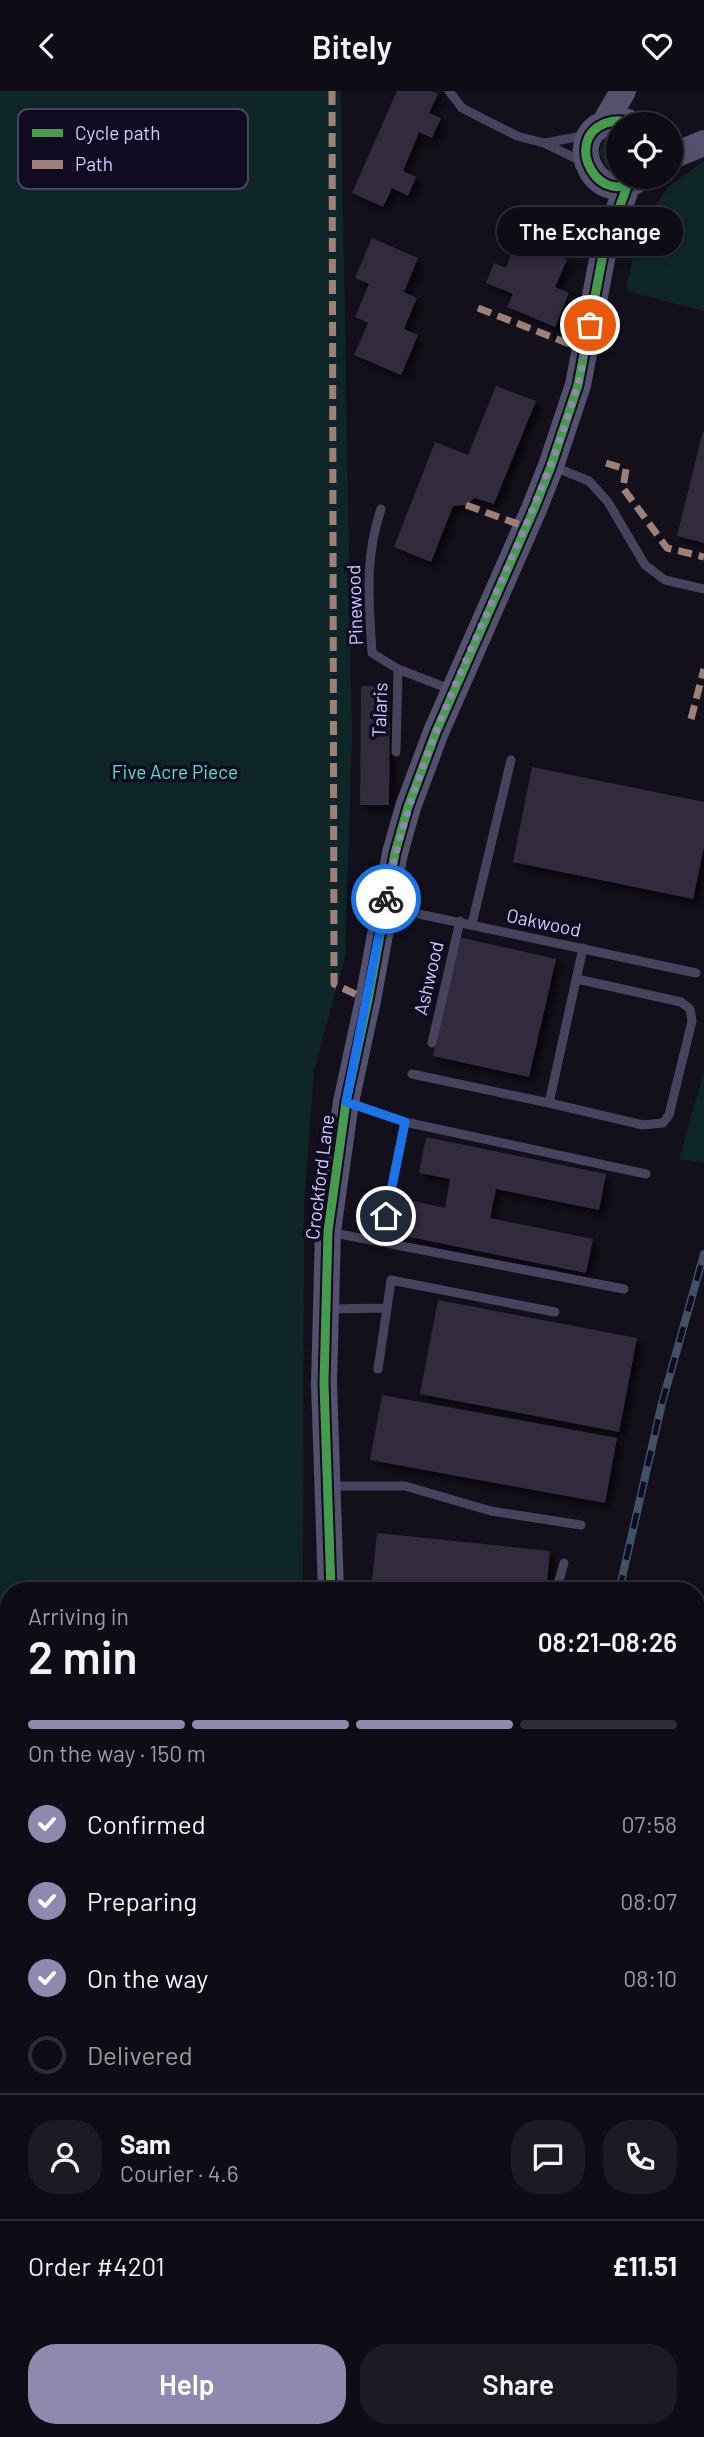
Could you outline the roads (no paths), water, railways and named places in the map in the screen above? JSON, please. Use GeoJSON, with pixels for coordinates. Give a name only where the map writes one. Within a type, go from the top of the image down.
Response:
{"type":"FeatureCollection","features":[{"type":"Feature","properties":{"kind":"street"},"geometry":{"type":"LineString","coordinates":[[598,129],[623,91]]}},
{"type":"Feature","properties":{"kind":"street"},"geometry":{"type":"LineString","coordinates":[[634,91],[634,112]]}},
{"type":"Feature","properties":{"kind":"street"},"geometry":{"type":"LineString","coordinates":[[598,129],[606,125]]}},
{"type":"Feature","properties":{"kind":"street","name":"Crockford Lane"},"geometry":{"type":"LineString","coordinates":[[598,129],[586,146],[593,173],[604,249]]}},
{"type":"Feature","properties":{"kind":"street"},"geometry":{"type":"LineString","coordinates":[[593,173],[606,183]]}},
{"type":"Feature","properties":{"kind":"street","name":"Crockford Lane"},"geometry":{"type":"LineString","coordinates":[[331,1582],[324,1383],[328,1231],[346,1102],[394,853],[408,807],[454,691],[551,466],[578,385],[604,249],[630,189]]}},
{"type":"Feature","properties":{"kind":"lane"},"geometry":{"type":"LineString","coordinates":[[449,91],[462,108],[517,136],[567,153],[593,173]]}},
{"type":"Feature","properties":{"kind":"lane"},"geometry":{"type":"LineString","coordinates":[[544,143],[598,129]]}},
{"type":"Feature","properties":{"kind":"lane"},"geometry":{"type":"LineString","coordinates":[[551,466],[589,481],[608,502],[645,565],[665,580],[704,589]]}},
{"type":"Feature","properties":{"kind":"lane","name":"Pinewood"},"geometry":{"type":"LineString","coordinates":[[381,509],[372,536],[368,572],[372,653],[398,669],[454,691]]}},
{"type":"Feature","properties":{"kind":"lane","name":"Talaris"},"geometry":{"type":"LineString","coordinates":[[396,752],[398,669]]}},
{"type":"Feature","properties":{"kind":"lane"},"geometry":{"type":"LineString","coordinates":[[472,924],[511,760]]}},
{"type":"Feature","properties":{"kind":"lane","name":"Oakwood"},"geometry":{"type":"LineString","coordinates":[[385,907],[696,973]]}},
{"type":"Feature","properties":{"kind":"lane","name":"Ashwood"},"geometry":{"type":"LineString","coordinates":[[432,1043],[460,921]]}},
{"type":"Feature","properties":{"kind":"lane"},"geometry":{"type":"LineString","coordinates":[[549,1103],[583,948]]}},
{"type":"Feature","properties":{"kind":"lane"},"geometry":{"type":"LineString","coordinates":[[412,1074],[643,1125],[663,1123],[669,1115],[692,1021],[690,1009],[681,1003],[577,979]]}},
{"type":"Feature","properties":{"kind":"lane"},"geometry":{"type":"LineString","coordinates":[[346,1102],[405,1122],[646,1174]]}},
{"type":"Feature","properties":{"kind":"lane"},"geometry":{"type":"LineString","coordinates":[[381,1240],[405,1122]]}},
{"type":"Feature","properties":{"kind":"lane"},"geometry":{"type":"LineString","coordinates":[[328,1231],[624,1289]]}},
{"type":"Feature","properties":{"kind":"lane"},"geometry":{"type":"LineString","coordinates":[[378,1369],[391,1280],[555,1312]]}},
{"type":"Feature","properties":{"kind":"lane"},"geometry":{"type":"LineString","coordinates":[[324,1309],[387,1308]]}},
{"type":"Feature","properties":{"kind":"lane"},"geometry":{"type":"LineString","coordinates":[[329,1485],[405,1486],[491,1511],[581,1525]]}},
{"type":"Feature","properties":{"kind":"lane"},"geometry":{"type":"LineString","coordinates":[[559,1582],[564,1563]]}},
{"type":"Feature","properties":{"kind":"railway"},"geometry":{"type":"LineString","coordinates":[[621,1582],[662,1403],[704,1254]]}},
{"type":"Feature","properties":{"kind":"place","name":"The Exchange"},"geometry":{"type":"Point","coordinates":[590,325]}},
{"type":"Feature","properties":{"kind":"park label","name":"Five Acre Piece"},"geometry":{"type":"Point","coordinates":[175,771]}}]}
